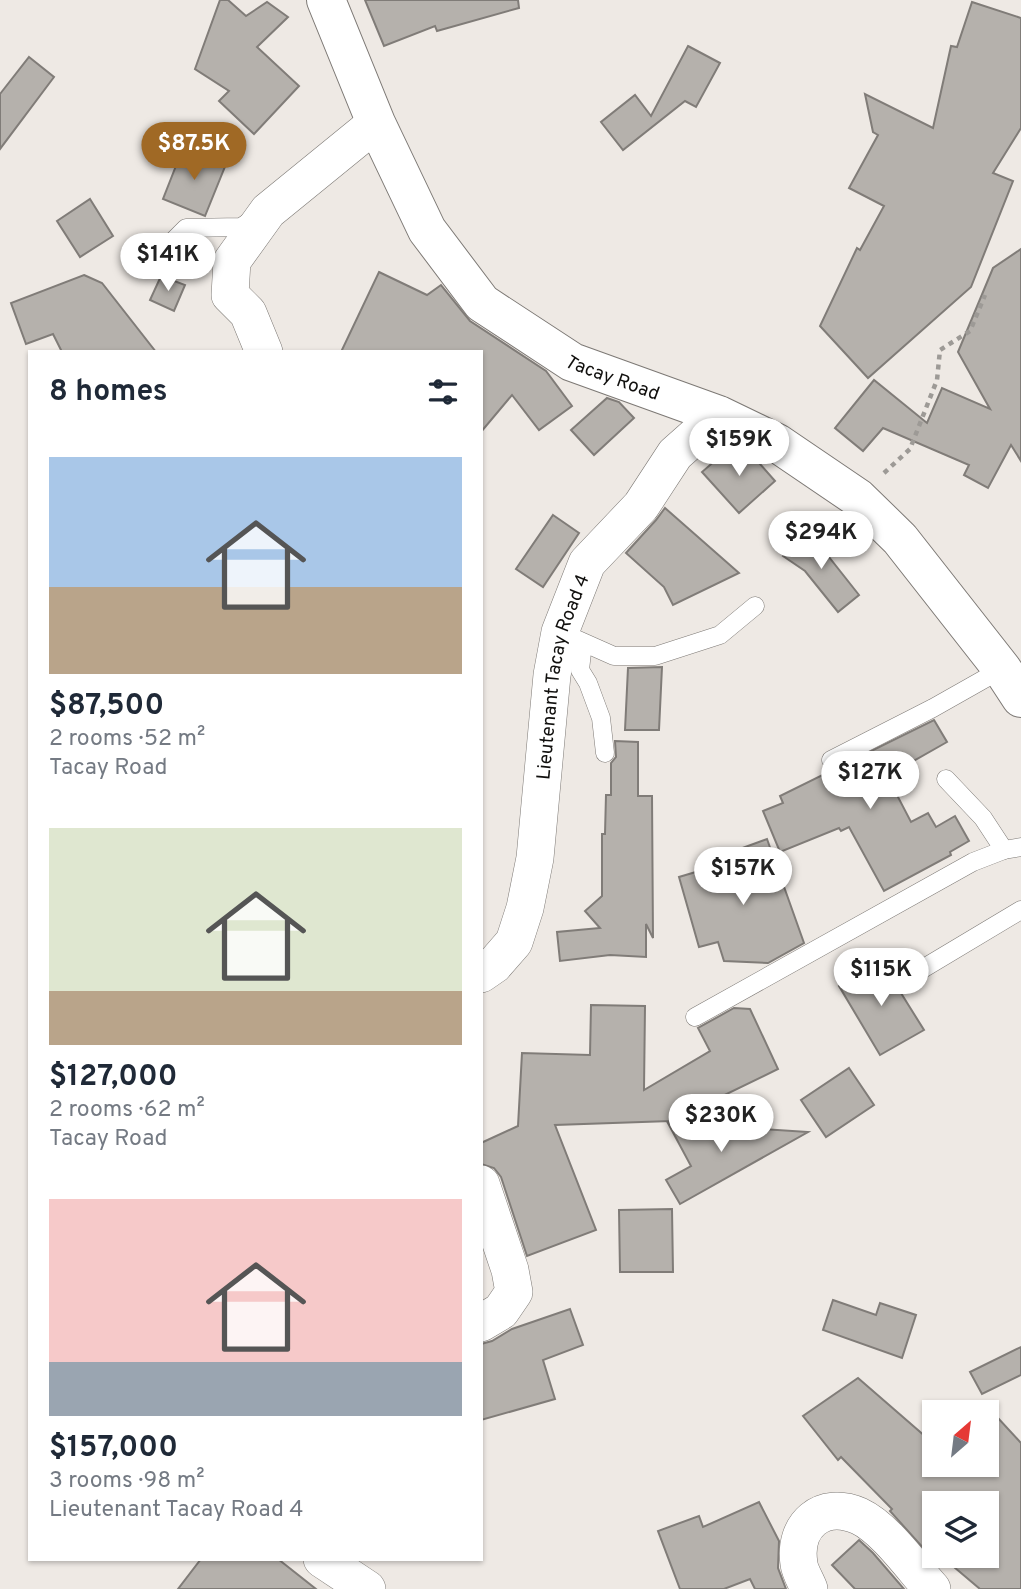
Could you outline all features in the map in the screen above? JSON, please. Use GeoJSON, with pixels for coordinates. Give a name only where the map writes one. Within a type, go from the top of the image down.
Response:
{"type":"FeatureCollection","features":[{"type":"Feature","properties":{"kind":"main road","name":"Tacay Road"},"geometry":{"type":"LineString","coordinates":[[326,0],[376,123],[427,230],[482,303],[572,362],[719,415],[777,443],[858,498],[900,539],[1011,683]]}},
{"type":"Feature","properties":{"kind":"street"},"geometry":{"type":"LineString","coordinates":[[263,350],[248,313],[230,295],[232,261],[268,211],[376,123]]}},
{"type":"Feature","properties":{"kind":"street","name":"Lieutenant Tacay Road 4"},"geometry":{"type":"LineString","coordinates":[[483,973],[494,965],[514,942],[526,908],[535,859],[552,675],[571,638],[587,563],[641,506],[675,454],[719,415]]}},
{"type":"Feature","properties":{"kind":"street"},"geometry":{"type":"LineString","coordinates":[[483,1190],[510,1270],[514,1292],[501,1311],[483,1322]]}},
{"type":"Feature","properties":{"kind":"street"},"geometry":{"type":"LineString","coordinates":[[809,1589],[799,1566],[799,1551],[805,1527],[813,1517],[835,1510],[858,1516],[876,1528],[932,1589]]}},
{"type":"Feature","properties":{"kind":"street"},"geometry":{"type":"LineString","coordinates":[[325,1561],[367,1589]]}},
{"type":"Feature","properties":{"kind":"lane"},"geometry":{"type":"LineString","coordinates":[[162,265],[173,241],[186,228],[241,226],[268,211]]}},
{"type":"Feature","properties":{"kind":"lane"},"geometry":{"type":"LineString","coordinates":[[571,638],[614,656],[655,656],[720,635],[755,606]]}},
{"type":"Feature","properties":{"kind":"lane"},"geometry":{"type":"LineString","coordinates":[[571,638],[580,670],[588,683],[601,718],[605,753]]}},
{"type":"Feature","properties":{"kind":"lane"},"geometry":{"type":"LineString","coordinates":[[831,760],[933,708],[1011,683]]}},
{"type":"Feature","properties":{"kind":"lane"},"geometry":{"type":"LineString","coordinates":[[695,1017],[973,862],[1012,848],[946,779]]}},
{"type":"Feature","properties":{"kind":"lane"},"geometry":{"type":"LineString","coordinates":[[909,977],[1021,910]]}},
{"type":"Feature","properties":{"kind":"path"},"geometry":{"type":"LineString","coordinates":[[883,474],[910,449],[937,380],[940,350],[970,331],[985,295]]}},
{"type":"Feature","properties":{"kind":"building"},"geometry":{"type":"Polygon","coordinates":[[[220,0],[228,0],[246,16],[267,2],[288,17],[257,47],[299,86],[254,134],[219,101],[229,91],[195,69],[220,0]]]}},
{"type":"Feature","properties":{"kind":"building"},"geometry":{"type":"Polygon","coordinates":[[[365,0],[518,0],[519,8],[437,31],[435,26],[384,46],[365,0]]]}},
{"type":"Feature","properties":{"kind":"building"},"geometry":{"type":"Polygon","coordinates":[[[972,2],[1021,18],[1021,128],[993,173],[1013,181],[971,287],[868,378],[820,326],[857,248],[860,250],[884,206],[849,188],[878,135],[873,132],[865,94],[933,128],[951,46],[957,47],[972,2]]]}},
{"type":"Feature","properties":{"kind":"building"},"geometry":{"type":"Polygon","coordinates":[[[688,46],[720,63],[696,107],[685,101],[623,150],[601,122],[635,95],[651,116],[688,46]]]}},
{"type":"Feature","properties":{"kind":"building"},"geometry":{"type":"Polygon","coordinates":[[[29,57],[54,77],[0,149],[0,94],[29,57]]]}},
{"type":"Feature","properties":{"kind":"building"},"geometry":{"type":"Polygon","coordinates":[[[183,148],[226,164],[205,216],[163,199],[183,148]]]}},
{"type":"Feature","properties":{"kind":"building"},"geometry":{"type":"Polygon","coordinates":[[[90,199],[113,236],[80,257],[57,221],[90,199]]]}},
{"type":"Feature","properties":{"kind":"building"},"geometry":{"type":"Polygon","coordinates":[[[1021,249],[1021,461],[1011,445],[988,488],[964,475],[969,465],[883,428],[863,451],[835,428],[874,380],[927,423],[942,388],[990,409],[958,352],[993,268],[1021,249]]]}},
{"type":"Feature","properties":{"kind":"building"},"geometry":{"type":"Polygon","coordinates":[[[379,272],[427,295],[441,285],[470,321],[546,371],[572,406],[539,430],[512,395],[483,430],[483,350],[342,350],[379,272]]]}},
{"type":"Feature","properties":{"kind":"building"},"geometry":{"type":"Polygon","coordinates":[[[84,275],[102,283],[154,350],[61,350],[53,334],[26,344],[11,303],[84,275]]]}},
{"type":"Feature","properties":{"kind":"building"},"geometry":{"type":"Polygon","coordinates":[[[161,276],[185,285],[174,311],[150,300],[161,276]]]}},
{"type":"Feature","properties":{"kind":"building"},"geometry":{"type":"Polygon","coordinates":[[[607,398],[619,402],[634,418],[594,455],[571,430],[607,398]]]}},
{"type":"Feature","properties":{"kind":"building"},"geometry":{"type":"Polygon","coordinates":[[[732,446],[753,456],[775,481],[739,513],[702,472],[732,446]]]}},
{"type":"Feature","properties":{"kind":"building"},"geometry":{"type":"Polygon","coordinates":[[[665,508],[739,573],[673,605],[664,587],[626,553],[665,508]]]}},
{"type":"Feature","properties":{"kind":"building"},"geometry":{"type":"Polygon","coordinates":[[[553,515],[579,533],[543,587],[516,569],[553,515]]]}},
{"type":"Feature","properties":{"kind":"building"},"geometry":{"type":"Polygon","coordinates":[[[798,532],[821,547],[859,595],[838,612],[805,571],[783,556],[798,532]]]}},
{"type":"Feature","properties":{"kind":"building"},"geometry":{"type":"Polygon","coordinates":[[[662,667],[659,730],[625,730],[628,668],[662,667]]]}},
{"type":"Feature","properties":{"kind":"building"},"geometry":{"type":"Polygon","coordinates":[[[934,720],[947,742],[887,776],[911,822],[928,813],[936,827],[955,816],[969,841],[950,852],[951,855],[884,891],[849,827],[841,831],[839,828],[780,852],[763,811],[783,803],[780,796],[934,720]]]}},
{"type":"Feature","properties":{"kind":"building"},"geometry":{"type":"Polygon","coordinates":[[[615,741],[638,742],[638,796],[652,796],[653,938],[646,924],[646,957],[610,955],[560,961],[557,932],[600,928],[585,911],[602,896],[602,834],[605,834],[606,795],[611,795],[611,763],[616,757],[615,741]]]}},
{"type":"Feature","properties":{"kind":"building"},"geometry":{"type":"Polygon","coordinates":[[[767,839],[804,943],[768,963],[724,961],[718,942],[699,947],[679,877],[726,863],[723,855],[767,839]]]}},
{"type":"Feature","properties":{"kind":"building"},"geometry":{"type":"Polygon","coordinates":[[[881,961],[924,1030],[880,1055],[839,986],[881,961]]]}},
{"type":"Feature","properties":{"kind":"building"},"geometry":{"type":"Polygon","coordinates":[[[591,1005],[645,1006],[644,1090],[710,1051],[698,1028],[734,1008],[750,1009],[778,1069],[671,1121],[555,1125],[596,1230],[527,1256],[501,1177],[494,1168],[483,1165],[483,1142],[518,1126],[522,1053],[590,1055],[591,1005]]]}},
{"type":"Feature","properties":{"kind":"building"},"geometry":{"type":"Polygon","coordinates":[[[849,1068],[874,1105],[826,1137],[801,1100],[849,1068]]]}},
{"type":"Feature","properties":{"kind":"building"},"geometry":{"type":"Polygon","coordinates":[[[668,1123],[808,1132],[680,1204],[666,1180],[691,1166],[668,1123]]]}},
{"type":"Feature","properties":{"kind":"building"},"geometry":{"type":"Polygon","coordinates":[[[672,1209],[673,1272],[620,1272],[619,1210],[672,1209]]]}},
{"type":"Feature","properties":{"kind":"building"},"geometry":{"type":"Polygon","coordinates":[[[833,1300],[876,1315],[880,1303],[916,1315],[902,1358],[823,1330],[833,1300]]]}},
{"type":"Feature","properties":{"kind":"building"},"geometry":{"type":"Polygon","coordinates":[[[570,1309],[583,1345],[543,1360],[555,1399],[483,1419],[483,1343],[512,1329],[570,1309]]]}},
{"type":"Feature","properties":{"kind":"building"},"geometry":{"type":"Polygon","coordinates":[[[1021,1347],[1021,1375],[982,1394],[970,1372],[1021,1347]]]}},
{"type":"Feature","properties":{"kind":"building"},"geometry":{"type":"Polygon","coordinates":[[[858,1378],[922,1434],[922,1477],[999,1477],[999,1419],[1021,1443],[1021,1589],[980,1589],[955,1568],[999,1568],[999,1491],[922,1491],[922,1547],[890,1511],[892,1509],[841,1457],[838,1460],[803,1416],[858,1378]]]}},
{"type":"Feature","properties":{"kind":"building"},"geometry":{"type":"Polygon","coordinates":[[[759,1502],[779,1541],[778,1568],[786,1589],[755,1589],[750,1579],[724,1589],[680,1589],[658,1531],[699,1516],[703,1527],[759,1502]]]}},
{"type":"Feature","properties":{"kind":"building"},"geometry":{"type":"Polygon","coordinates":[[[859,1540],[904,1589],[855,1589],[832,1565],[859,1540]]]}},
{"type":"Feature","properties":{"kind":"building"},"geometry":{"type":"Polygon","coordinates":[[[199,1561],[281,1561],[316,1589],[178,1589],[199,1561]]]}}]}
